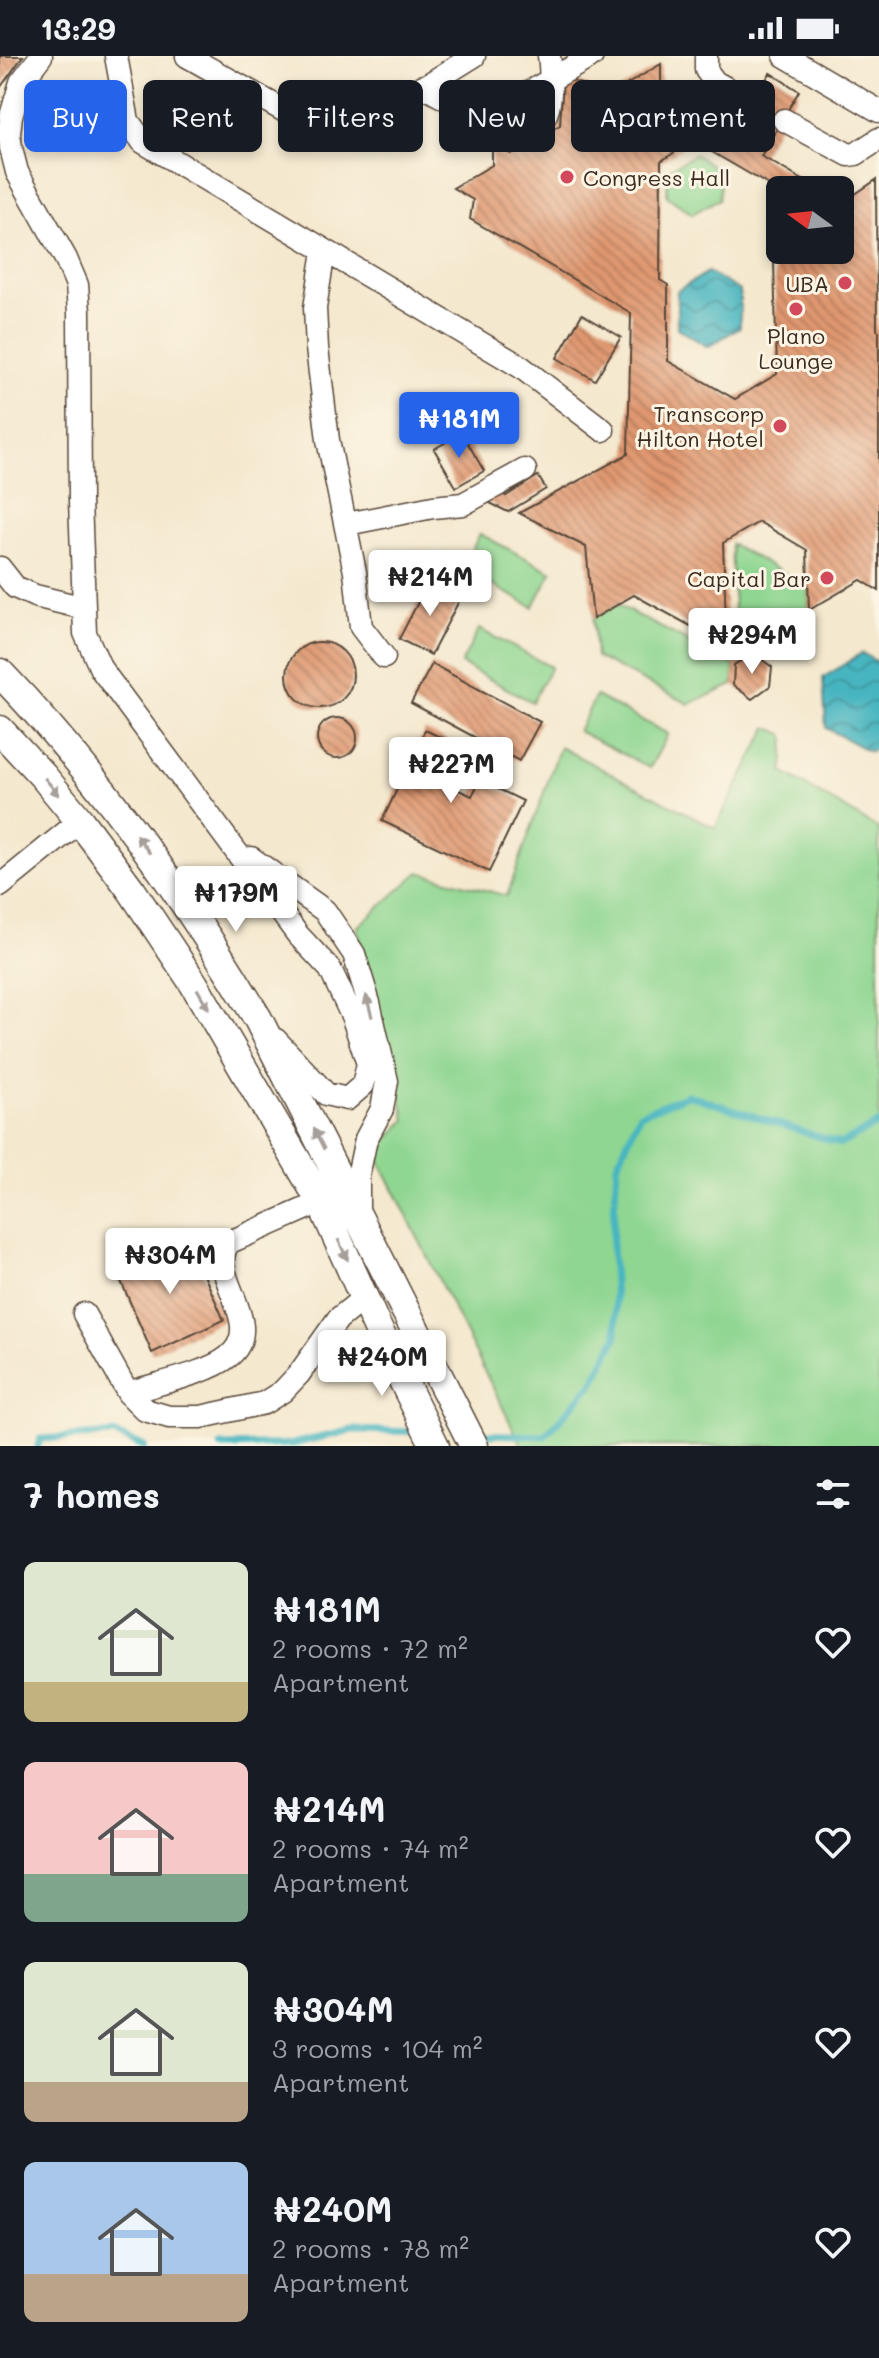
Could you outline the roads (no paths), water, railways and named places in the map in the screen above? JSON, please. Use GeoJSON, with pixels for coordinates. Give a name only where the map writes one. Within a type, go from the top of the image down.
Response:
{"type":"FeatureCollection","features":[{"type":"Feature","properties":{"kind":"main road"},"geometry":{"type":"LineString","coordinates":[[0,673],[74,754],[119,811],[205,934],[258,1019],[474,1446]]}},
{"type":"Feature","properties":{"kind":"main road"},"geometry":{"type":"LineString","coordinates":[[0,730],[80,821],[132,891],[194,984],[321,1202],[435,1446]]}},
{"type":"Feature","properties":{"kind":"lane"},"geometry":{"type":"LineString","coordinates":[[41,56],[21,82],[9,133],[17,172],[66,259],[77,285],[85,633],[101,669],[298,935],[330,969],[353,1018],[368,1064],[363,1085],[347,1099],[326,1094],[258,1019]]}},
{"type":"Feature","properties":{"kind":"lane"},"geometry":{"type":"LineString","coordinates":[[116,56],[128,121],[143,142],[521,367],[603,430]]}},
{"type":"Feature","properties":{"kind":"lane"},"geometry":{"type":"LineString","coordinates":[[187,56],[278,109]]}},
{"type":"Feature","properties":{"kind":"lane"},"geometry":{"type":"LineString","coordinates":[[439,95],[423,86],[474,56]]}},
{"type":"Feature","properties":{"kind":"lane"},"geometry":{"type":"LineString","coordinates":[[549,56],[550,80],[592,56]]}},
{"type":"Feature","properties":{"kind":"lane"},"geometry":{"type":"LineString","coordinates":[[706,56],[706,70],[714,80]]}},
{"type":"Feature","properties":{"kind":"lane"},"geometry":{"type":"LineString","coordinates":[[785,56],[879,111]]}},
{"type":"Feature","properties":{"kind":"lane"},"geometry":{"type":"LineString","coordinates":[[784,120],[849,155],[856,154],[879,139]]}},
{"type":"Feature","properties":{"kind":"lane"},"geometry":{"type":"LineString","coordinates":[[324,251],[315,308],[328,440],[347,524],[361,627],[384,657]]}},
{"type":"Feature","properties":{"kind":"lane"},"geometry":{"type":"LineString","coordinates":[[347,524],[463,504],[525,470]]}},
{"type":"Feature","properties":{"kind":"lane"},"geometry":{"type":"LineString","coordinates":[[0,568],[15,587],[35,596],[84,608]]}},
{"type":"Feature","properties":{"kind":"lane"},"geometry":{"type":"LineString","coordinates":[[0,886],[80,821]]}},
{"type":"Feature","properties":{"kind":"lane"},"geometry":{"type":"LineString","coordinates":[[233,845],[325,911],[354,954],[387,1081],[382,1109],[366,1139],[358,1176],[358,1217]]}},
{"type":"Feature","properties":{"kind":"lane"},"geometry":{"type":"LineString","coordinates":[[128,1393],[209,1367],[230,1356],[241,1337],[240,1309],[221,1261],[224,1249],[230,1242],[321,1202]]}},
{"type":"Feature","properties":{"kind":"lane"},"geometry":{"type":"LineString","coordinates":[[84,1314],[128,1393],[145,1410],[169,1417],[201,1417],[264,1403],[283,1391],[338,1319],[365,1297]]}},
{"type":"Feature","properties":{"kind":"water"},"geometry":{"type":"Polygon","coordinates":[[[708,272],[740,291],[740,327],[708,347],[677,328],[677,291],[708,272]]]}},
{"type":"Feature","properties":{"kind":"water"},"geometry":{"type":"Polygon","coordinates":[[[862,653],[879,663],[879,746],[870,752],[826,728],[823,678],[862,653]]]}},
{"type":"Feature","properties":{"kind":"waterway"},"geometry":{"type":"LineString","coordinates":[[478,1434],[545,1436],[593,1383],[617,1336],[612,1246],[617,1165],[640,1114],[688,1095],[841,1144],[879,1123]]}},
{"type":"Feature","properties":{"kind":"waterway"},"geometry":{"type":"LineString","coordinates":[[221,1446],[292,1444],[353,1430],[421,1432]]}},
{"type":"Feature","properties":{"kind":"waterway"},"geometry":{"type":"LineString","coordinates":[[38,1446],[40,1439],[114,1434],[144,1446]]}},
{"type":"Feature","properties":{"kind":"tunnel"},"geometry":{"type":"LineString","coordinates":[[775,115],[784,120]]}},
{"type":"Feature","properties":{"kind":"place","name":"Congress Hall"},"geometry":{"type":"Point","coordinates":[567,177]}},
{"type":"Feature","properties":{"kind":"place","name":"UBA"},"geometry":{"type":"Point","coordinates":[845,283]}},
{"type":"Feature","properties":{"kind":"place","name":"Plano Lounge"},"geometry":{"type":"Point","coordinates":[796,309]}},
{"type":"Feature","properties":{"kind":"place","name":"Transcorp Hilton Hotel"},"geometry":{"type":"Point","coordinates":[780,426]}},
{"type":"Feature","properties":{"kind":"place","name":"Capital Bar"},"geometry":{"type":"Point","coordinates":[827,578]}}]}
